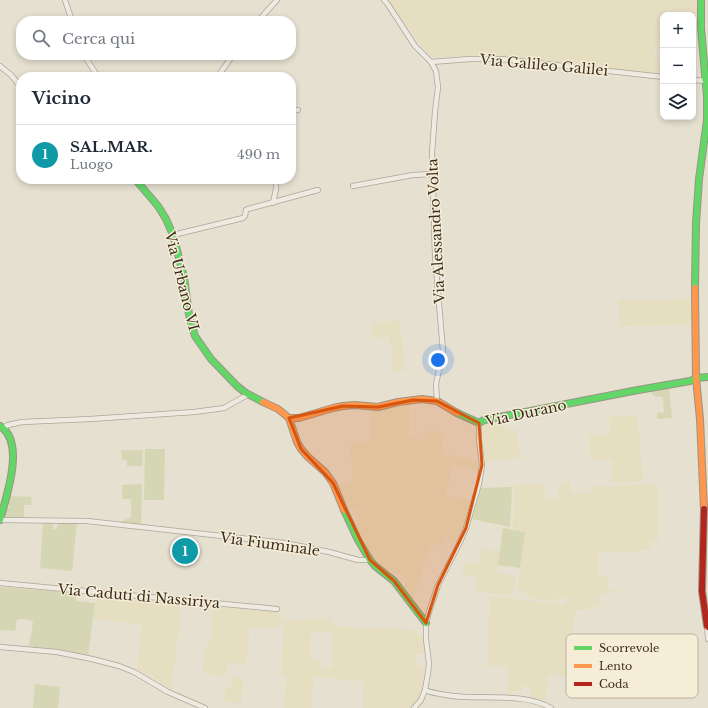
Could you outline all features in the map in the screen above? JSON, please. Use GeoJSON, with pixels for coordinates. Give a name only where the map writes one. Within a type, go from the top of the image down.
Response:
{"type":"FeatureCollection","features":[{"type":"Feature","properties":{"kind":"street"},"geometry":{"type":"LineString","coordinates":[[64,0],[71,16]]}},
{"type":"Feature","properties":{"kind":"street"},"geometry":{"type":"LineString","coordinates":[[263,16],[277,0]]}},
{"type":"Feature","properties":{"kind":"street"},"geometry":{"type":"LineString","coordinates":[[384,0],[415,46],[431,62]]}},
{"type":"Feature","properties":{"kind":"street"},"geometry":{"type":"LineString","coordinates":[[701,0],[701,28],[706,81],[706,120],[696,222],[695,292],[696,378],[700,419],[704,510],[702,591],[708,639]]}},
{"type":"Feature","properties":{"kind":"street","name":"Via Galileo Galilei"},"geometry":{"type":"LineString","coordinates":[[431,62],[470,59],[501,59],[660,77]]}},
{"type":"Feature","properties":{"kind":"street"},"geometry":{"type":"LineString","coordinates":[[87,60],[95,72]]}},
{"type":"Feature","properties":{"kind":"street"},"geometry":{"type":"LineString","coordinates":[[221,72],[229,60]]}},
{"type":"Feature","properties":{"kind":"street","name":"Via Alessandro Volta"},"geometry":{"type":"LineString","coordinates":[[431,62],[436,71],[438,87],[432,153],[432,174],[435,256],[443,351],[436,384],[437,401]]}},
{"type":"Feature","properties":{"kind":"street"},"geometry":{"type":"LineString","coordinates":[[0,66],[16,82]]}},
{"type":"Feature","properties":{"kind":"street"},"geometry":{"type":"LineString","coordinates":[[696,80],[706,81]]}},
{"type":"Feature","properties":{"kind":"street"},"geometry":{"type":"LineString","coordinates":[[353,186],[414,175],[432,174]]}},
{"type":"Feature","properties":{"kind":"street","name":"Via Urbano VI"},"geometry":{"type":"LineString","coordinates":[[140,184],[158,206],[173,235],[184,277],[189,315],[195,336],[211,359],[237,386],[278,409],[289,418]]}},
{"type":"Feature","properties":{"kind":"street"},"geometry":{"type":"LineString","coordinates":[[273,203],[276,184]]}},
{"type":"Feature","properties":{"kind":"street"},"geometry":{"type":"LineString","coordinates":[[173,235],[243,218],[246,210],[248,209],[318,190]]}},
{"type":"Feature","properties":{"kind":"street","name":"Via Durano"},"geometry":{"type":"LineString","coordinates":[[289,418],[299,418],[343,406],[355,405],[378,407],[398,402],[422,399],[437,401],[479,423],[484,420],[690,381],[696,378],[708,377]]}},
{"type":"Feature","properties":{"kind":"street"},"geometry":{"type":"LineString","coordinates":[[1,427],[22,422],[194,412],[224,408],[249,394]]}},
{"type":"Feature","properties":{"kind":"street"},"geometry":{"type":"LineString","coordinates":[[289,418],[295,437],[301,449],[325,472],[333,483],[346,516],[370,560],[375,566],[394,581],[426,623]]}},
{"type":"Feature","properties":{"kind":"street"},"geometry":{"type":"LineString","coordinates":[[414,708],[421,700],[425,690],[428,673],[426,623],[438,584],[466,528],[479,484],[482,465],[479,440],[479,423]]}},
{"type":"Feature","properties":{"kind":"street"},"geometry":{"type":"LineString","coordinates":[[0,520],[13,461],[11,442],[6,431],[1,427]]}},
{"type":"Feature","properties":{"kind":"street","name":"Via Fiuminale"},"geometry":{"type":"LineString","coordinates":[[0,520],[87,521],[285,543],[329,552],[358,560],[370,560]]}},
{"type":"Feature","properties":{"kind":"street","name":"Via Caduti di Nassiriya"},"geometry":{"type":"LineString","coordinates":[[0,583],[277,609]]}},
{"type":"Feature","properties":{"kind":"street"},"geometry":{"type":"LineString","coordinates":[[0,647],[57,652],[119,666],[134,672],[168,692],[205,708]]}},
{"type":"Feature","properties":{"kind":"street"},"geometry":{"type":"LineString","coordinates":[[425,690],[455,697],[485,697],[529,700],[544,704],[551,708]]}},
{"type":"Feature","properties":{"kind":"highlighted area"},"geometry":{"type":"Polygon","coordinates":[[[413,400],[437,401],[479,423],[482,465],[466,528],[438,585],[426,623],[394,581],[370,560],[333,483],[301,449],[289,418],[343,406],[378,407],[413,400]]]}},
{"type":"Feature","properties":{"kind":"shaded area"},"geometry":{"type":"Polygon","coordinates":[[[387,0],[698,0],[698,14],[696,14],[696,12],[660,12],[660,50],[653,50],[653,58],[660,59],[660,75],[492,56],[430,56],[387,0]]]}},
{"type":"Feature","properties":{"kind":"shaded area"},"geometry":{"type":"Polygon","coordinates":[[[692,299],[693,322],[686,322],[686,325],[619,326],[619,300],[692,299]]]}},
{"type":"Feature","properties":{"kind":"shaded area"},"geometry":{"type":"Polygon","coordinates":[[[399,320],[400,335],[402,335],[404,371],[393,371],[390,337],[373,338],[372,323],[399,320]]]}},
{"type":"Feature","properties":{"kind":"shaded area"},"geometry":{"type":"Polygon","coordinates":[[[409,401],[409,438],[424,439],[426,430],[444,433],[442,454],[479,461],[478,471],[452,464],[446,495],[472,501],[457,543],[446,538],[442,547],[432,544],[412,603],[403,591],[407,578],[391,571],[389,575],[372,560],[355,532],[356,509],[345,509],[336,483],[353,483],[350,444],[371,442],[370,412],[409,401]]]}},
{"type":"Feature","properties":{"kind":"shaded area"},"geometry":{"type":"Polygon","coordinates":[[[637,415],[643,481],[613,483],[612,459],[592,460],[589,436],[610,434],[609,417],[637,415]]]}},
{"type":"Feature","properties":{"kind":"shaded area"},"geometry":{"type":"Polygon","coordinates":[[[503,419],[505,431],[516,429],[521,457],[485,461],[483,427],[485,424],[503,419]]]}},
{"type":"Feature","properties":{"kind":"shaded area"},"geometry":{"type":"Polygon","coordinates":[[[570,481],[571,494],[591,493],[591,487],[657,483],[658,541],[652,541],[651,550],[640,550],[640,552],[599,551],[597,575],[609,576],[608,590],[620,592],[600,594],[599,607],[589,606],[588,610],[575,610],[572,634],[566,634],[566,677],[548,675],[545,704],[531,699],[530,687],[521,686],[521,691],[512,691],[512,697],[507,697],[508,667],[487,665],[490,596],[565,605],[566,598],[556,597],[556,601],[546,601],[542,598],[541,600],[527,598],[528,596],[523,592],[523,590],[518,589],[525,532],[513,530],[514,485],[544,484],[546,499],[557,499],[561,482],[570,481]]]}},
{"type":"Feature","properties":{"kind":"shaded area"},"geometry":{"type":"Polygon","coordinates":[[[482,548],[499,551],[497,573],[516,576],[515,590],[511,592],[509,596],[476,591],[477,582],[474,577],[462,574],[464,562],[479,564],[482,548]]]}},
{"type":"Feature","properties":{"kind":"shaded area"},"geometry":{"type":"Polygon","coordinates":[[[96,595],[180,603],[180,620],[171,690],[154,679],[154,676],[151,674],[149,676],[137,669],[142,624],[93,619],[96,595]]]}},
{"type":"Feature","properties":{"kind":"shaded area"},"geometry":{"type":"Polygon","coordinates":[[[214,607],[281,613],[281,627],[250,627],[246,664],[227,662],[226,676],[202,673],[205,652],[212,633],[214,607]]]}},
{"type":"Feature","properties":{"kind":"shaded area"},"geometry":{"type":"Polygon","coordinates":[[[309,618],[332,619],[332,626],[416,630],[417,635],[423,635],[425,654],[416,654],[415,665],[424,666],[423,684],[420,695],[415,703],[410,708],[363,708],[363,681],[314,677],[311,708],[284,708],[287,677],[281,677],[284,619],[309,620],[309,618]],[[311,632],[310,660],[320,661],[320,668],[332,668],[332,633],[311,632]]]}},
{"type":"Feature","properties":{"kind":"shaded area"},"geometry":{"type":"Polygon","coordinates":[[[232,677],[243,678],[241,704],[224,701],[226,686],[231,687],[232,677]]]}},
{"type":"Feature","properties":{"kind":"green space"},"geometry":{"type":"Polygon","coordinates":[[[669,388],[672,418],[657,419],[657,413],[664,412],[663,397],[656,397],[648,390],[669,388]]]}},
{"type":"Feature","properties":{"kind":"green space"},"geometry":{"type":"Polygon","coordinates":[[[145,449],[165,449],[164,500],[144,500],[145,449]]]}},
{"type":"Feature","properties":{"kind":"green space"},"geometry":{"type":"Polygon","coordinates":[[[121,450],[143,450],[142,466],[127,466],[127,460],[122,460],[121,450]]]}},
{"type":"Feature","properties":{"kind":"green space"},"geometry":{"type":"Polygon","coordinates":[[[142,484],[141,525],[120,522],[131,517],[131,499],[122,499],[122,485],[142,484]]]}},
{"type":"Feature","properties":{"kind":"green space"},"geometry":{"type":"Polygon","coordinates":[[[512,487],[510,527],[472,519],[481,488],[512,487]]]}},
{"type":"Feature","properties":{"kind":"green space"},"geometry":{"type":"Polygon","coordinates":[[[9,496],[32,497],[31,505],[24,505],[24,519],[8,518],[6,516],[5,510],[10,506],[8,504],[9,496]]]}},
{"type":"Feature","properties":{"kind":"green space"},"geometry":{"type":"Polygon","coordinates":[[[43,522],[53,522],[53,529],[57,529],[58,522],[77,522],[72,571],[40,568],[43,522]]]}},
{"type":"Feature","properties":{"kind":"green space"},"geometry":{"type":"Polygon","coordinates":[[[503,528],[525,532],[520,568],[498,565],[503,528]]]}},
{"type":"Feature","properties":{"kind":"green space"},"geometry":{"type":"Polygon","coordinates":[[[0,587],[76,593],[76,601],[95,603],[88,655],[29,646],[33,623],[32,621],[23,619],[17,620],[15,631],[0,630],[0,587]]]}},
{"type":"Feature","properties":{"kind":"green space"},"geometry":{"type":"Polygon","coordinates":[[[35,684],[60,687],[58,708],[33,708],[35,684]]]}},
{"type":"Feature","properties":{"kind":"traffic: fast"},"geometry":{"type":"LineString","coordinates":[[695,288],[696,223],[699,179],[707,120],[707,97],[701,28],[701,0]]}},
{"type":"Feature","properties":{"kind":"traffic: fast"},"geometry":{"type":"LineString","coordinates":[[139,184],[158,206],[173,235],[184,277],[189,315],[195,336],[211,359],[237,386],[246,393],[263,402]]}},
{"type":"Feature","properties":{"kind":"traffic: fast"},"geometry":{"type":"LineString","coordinates":[[457,413],[479,423],[484,420],[690,381],[696,378],[708,377]]}},
{"type":"Feature","properties":{"kind":"traffic: fast"},"geometry":{"type":"LineString","coordinates":[[0,426],[8,434],[12,444],[13,457],[12,470],[0,520]]}},
{"type":"Feature","properties":{"kind":"traffic: fast"},"geometry":{"type":"LineString","coordinates":[[344,510],[358,540],[370,560],[375,566],[394,581],[426,623]]}},
{"type":"Feature","properties":{"kind":"traffic: slow"},"geometry":{"type":"LineString","coordinates":[[695,288],[696,378],[700,419],[704,509]]}},
{"type":"Feature","properties":{"kind":"traffic: slow"},"geometry":{"type":"LineString","coordinates":[[289,418],[299,418],[343,406],[355,405],[378,407],[398,402],[422,399],[437,401],[457,413]]}},
{"type":"Feature","properties":{"kind":"traffic: slow"},"geometry":{"type":"LineString","coordinates":[[263,402],[278,409],[289,418],[297,442],[301,449],[325,472],[333,483],[344,510]]}},
{"type":"Feature","properties":{"kind":"traffic: jam"},"geometry":{"type":"LineString","coordinates":[[704,509],[702,591],[708,627]]}},
{"type":"Feature","properties":{"kind":"place","name":"SAL.MAR."},"geometry":{"type":"Point","coordinates":[185,551]}}]}
